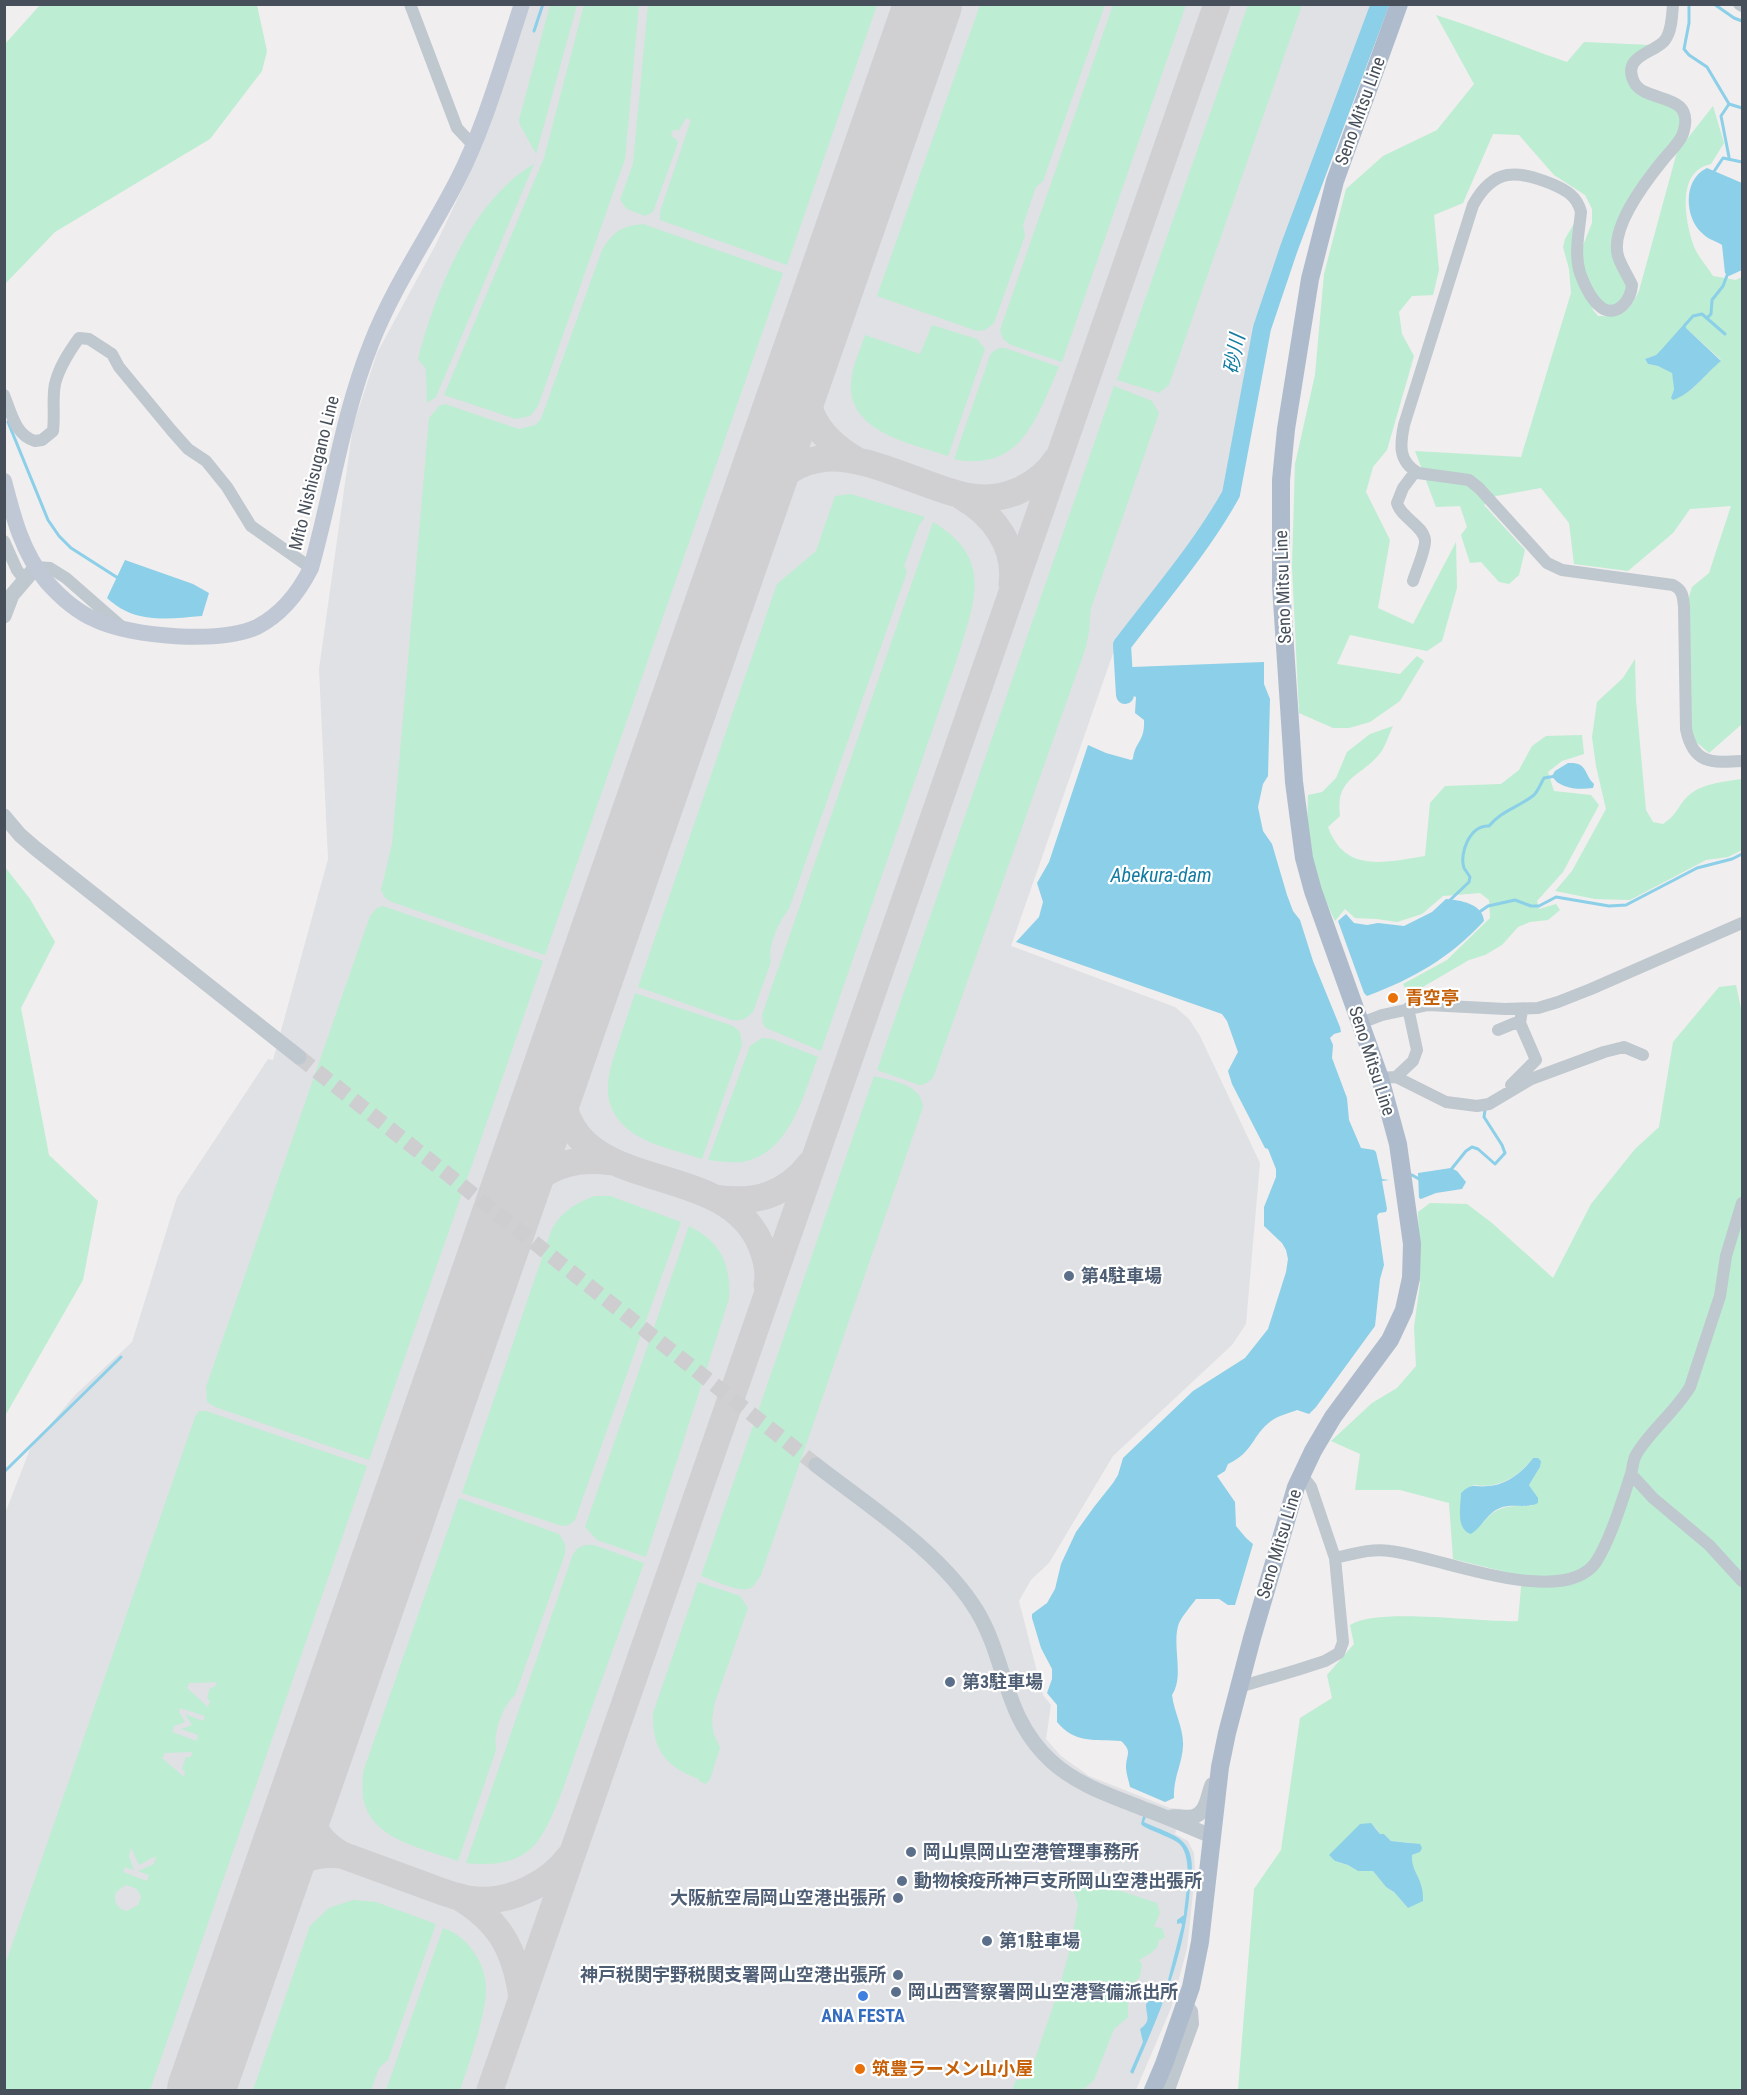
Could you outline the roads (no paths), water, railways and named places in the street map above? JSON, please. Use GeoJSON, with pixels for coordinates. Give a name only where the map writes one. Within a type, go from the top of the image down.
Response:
{"type":"FeatureCollection","features":[{"type":"Feature","properties":{"kind":"main road","name":"Mito Nishisugano Line"},"geometry":{"type":"LineString","coordinates":[[4,481],[30,573],[52,587],[79,611],[95,620],[125,630],[206,637],[239,633],[274,616],[303,585],[311,568],[355,387],[370,344],[390,300],[456,183],[473,145],[522,4]]}},
{"type":"Feature","properties":{"kind":"main road","name":"Seno Mitsu Line"},"geometry":{"type":"LineString","coordinates":[[1152,2091],[1191,1987],[1200,1942],[1220,1767],[1239,1687],[1285,1523],[1301,1474],[1333,1418],[1390,1340],[1404,1310],[1411,1278],[1412,1244],[1388,1077],[1361,1023],[1313,891],[1304,858],[1294,782],[1281,586],[1281,480],[1301,329],[1321,230],[1349,139],[1399,4]]}},
{"type":"Feature","properties":{"kind":"street"},"geometry":{"type":"LineString","coordinates":[[410,4],[458,128],[473,145]]}},
{"type":"Feature","properties":{"kind":"street"},"geometry":{"type":"LineString","coordinates":[[1673,4],[1669,32],[1665,40],[1638,58],[1632,72],[1637,87],[1676,104],[1684,116],[1685,123],[1681,138],[1646,181],[1621,228],[1617,248],[1618,257],[1632,285],[1628,300],[1617,310],[1607,310],[1600,307],[1593,299],[1580,273],[1578,261],[1581,212],[1579,204],[1566,190],[1528,175],[1518,174],[1509,174],[1487,185],[1473,205],[1404,425],[1400,443],[1401,454],[1415,472],[1469,480],[1479,488],[1546,563],[1562,570],[1673,585],[1678,588],[1682,593],[1684,607],[1686,729],[1689,744],[1695,753],[1704,759],[1717,762],[1743,761]]}},
{"type":"Feature","properties":{"kind":"street"},"geometry":{"type":"LineString","coordinates":[[4,395],[22,434],[35,441],[48,436],[53,431],[55,384],[67,354],[79,338],[89,339],[112,354],[119,367],[180,440],[206,462],[227,487],[251,526],[311,568]]}},
{"type":"Feature","properties":{"kind":"street"},"geometry":{"type":"LineString","coordinates":[[1413,581],[1425,541],[1422,532],[1399,510],[1397,503],[1403,488],[1415,472]]}},
{"type":"Feature","properties":{"kind":"street"},"geometry":{"type":"LineString","coordinates":[[4,541],[17,570],[30,573],[12,596],[4,616]]}},
{"type":"Feature","properties":{"kind":"street"},"geometry":{"type":"LineString","coordinates":[[4,816],[35,848],[299,1058]]}},
{"type":"Feature","properties":{"kind":"street"},"geometry":{"type":"LineString","coordinates":[[1498,1030],[1521,1015],[1558,1002],[1743,923]]}},
{"type":"Feature","properties":{"kind":"street"},"geometry":{"type":"LineString","coordinates":[[1361,1023],[1408,1008],[1428,1005],[1521,1015]]}},
{"type":"Feature","properties":{"kind":"street"},"geometry":{"type":"LineString","coordinates":[[1388,1077],[1413,1060],[1417,1050],[1408,1008]]}},
{"type":"Feature","properties":{"kind":"street"},"geometry":{"type":"LineString","coordinates":[[1504,1094],[1536,1059],[1521,1015]]}},
{"type":"Feature","properties":{"kind":"street"},"geometry":{"type":"LineString","coordinates":[[1388,1077],[1446,1102],[1477,1106],[1489,1104],[1531,1079],[1604,1052],[1624,1047],[1643,1054]]}},
{"type":"Feature","properties":{"kind":"street"},"geometry":{"type":"LineString","coordinates":[[1335,1558],[1368,1551],[1388,1550],[1500,1577],[1539,1583],[1555,1582],[1585,1572],[1595,1563],[1611,1528],[1631,1474],[1634,1457],[1683,1399],[1690,1387],[1720,1296],[1726,1256],[1743,1203]]}},
{"type":"Feature","properties":{"kind":"street"},"geometry":{"type":"LineString","coordinates":[[816,1465],[933,1557],[964,1592],[978,1613],[986,1631],[1019,1719],[1049,1760],[1083,1783],[1211,1836]]}},
{"type":"Feature","properties":{"kind":"street"},"geometry":{"type":"LineString","coordinates":[[1239,1687],[1325,1661],[1339,1653],[1343,1642],[1343,1623],[1335,1558],[1311,1487],[1301,1474]]}},
{"type":"Feature","properties":{"kind":"street"},"geometry":{"type":"LineString","coordinates":[[1631,1474],[1653,1498],[1709,1545],[1743,1581]]}},
{"type":"Feature","properties":{"kind":"street"},"geometry":{"type":"LineString","coordinates":[[1169,1818],[1192,1817],[1199,1814],[1207,1803],[1210,1789],[1220,1767]]}},
{"type":"Feature","properties":{"kind":"street"},"geometry":{"type":"LineString","coordinates":[[1169,2091],[1193,2024],[1192,2011],[1186,2003]]}},
{"type":"Feature","properties":{"kind":"water"},"geometry":{"type":"Polygon","coordinates":[[[1707,168],[1742,183],[1742,270],[1729,276],[1725,273],[1722,245],[1702,233],[1696,226],[1689,208],[1690,189],[1699,173],[1707,168]]]}},
{"type":"Feature","properties":{"kind":"water"},"geometry":{"type":"Polygon","coordinates":[[[1685,323],[1686,328],[1721,361],[1693,388],[1673,400],[1671,398],[1674,389],[1672,373],[1648,364],[1645,359],[1656,355],[1685,323]]]}},
{"type":"Feature","properties":{"kind":"water"},"geometry":{"type":"Polygon","coordinates":[[[125,560],[193,584],[209,593],[202,616],[152,618],[140,616],[107,598],[125,560]]]}},
{"type":"Feature","properties":{"kind":"water","name":"Abekura-dam"},"geometry":{"type":"Polygon","coordinates":[[[1264,662],[1264,684],[1270,699],[1268,776],[1263,784],[1258,807],[1263,831],[1272,844],[1287,895],[1293,911],[1300,920],[1313,961],[1340,1027],[1341,1032],[1330,1038],[1333,1045],[1332,1058],[1347,1098],[1349,1120],[1361,1148],[1376,1152],[1382,1179],[1389,1180],[1382,1181],[1386,1212],[1379,1213],[1377,1216],[1384,1265],[1380,1279],[1375,1326],[1316,1407],[1309,1414],[1297,1410],[1271,1421],[1248,1449],[1228,1464],[1225,1471],[1217,1476],[1235,1502],[1236,1526],[1253,1544],[1235,1605],[1228,1605],[1219,1599],[1196,1599],[1179,1623],[1176,1641],[1178,1669],[1176,1687],[1172,1695],[1183,1746],[1174,1798],[1165,1802],[1130,1787],[1126,1770],[1128,1751],[1121,1741],[1078,1737],[1057,1722],[1057,1705],[1047,1693],[1052,1679],[1052,1669],[1041,1648],[1032,1614],[1047,1603],[1055,1589],[1061,1564],[1076,1532],[1113,1483],[1123,1458],[1193,1391],[1245,1358],[1268,1329],[1288,1259],[1282,1243],[1264,1226],[1264,1207],[1276,1177],[1276,1169],[1268,1149],[1265,1148],[1232,1084],[1228,1071],[1238,1052],[1227,1021],[1222,1014],[1016,942],[1039,917],[1043,902],[1037,883],[1049,862],[1088,745],[1106,753],[1133,759],[1143,733],[1144,720],[1135,713],[1136,697],[1131,695],[1132,667],[1264,662]]]}},
{"type":"Feature","properties":{"kind":"water"},"geometry":{"type":"Polygon","coordinates":[[[1568,763],[1582,766],[1594,784],[1593,788],[1570,788],[1555,780],[1552,776],[1555,771],[1568,763]]]}},
{"type":"Feature","properties":{"kind":"water"},"geometry":{"type":"Polygon","coordinates":[[[1446,899],[1470,904],[1480,911],[1484,921],[1458,946],[1430,966],[1367,996],[1338,921],[1346,914],[1354,923],[1404,926],[1432,912],[1446,899]]]}},
{"type":"Feature","properties":{"kind":"water"},"geometry":{"type":"Polygon","coordinates":[[[1451,1168],[1457,1171],[1466,1182],[1462,1189],[1419,1198],[1418,1173],[1451,1168]]]}},
{"type":"Feature","properties":{"kind":"water"},"geometry":{"type":"Polygon","coordinates":[[[1533,1458],[1541,1461],[1529,1485],[1538,1498],[1538,1503],[1529,1506],[1500,1508],[1471,1534],[1466,1531],[1460,1516],[1461,1493],[1471,1486],[1495,1485],[1508,1480],[1519,1473],[1533,1458]]]}},
{"type":"Feature","properties":{"kind":"water"},"geometry":{"type":"Polygon","coordinates":[[[1143,1816],[1146,1817],[1144,1822],[1184,1842],[1191,1856],[1192,1872],[1183,1937],[1177,1961],[1162,2006],[1133,2074],[1130,2072],[1143,2042],[1140,2029],[1148,2018],[1146,2004],[1151,1999],[1161,1998],[1166,1988],[1182,1925],[1177,1924],[1177,1920],[1184,1915],[1188,1876],[1183,1848],[1177,1842],[1143,1826],[1141,1824],[1143,1816]]]}},
{"type":"Feature","properties":{"kind":"water"},"geometry":{"type":"Polygon","coordinates":[[[1371,1823],[1380,1834],[1384,1834],[1391,1841],[1420,1844],[1422,1848],[1420,1852],[1412,1855],[1412,1860],[1422,1887],[1423,1901],[1408,1908],[1373,1871],[1358,1871],[1335,1861],[1329,1855],[1360,1824],[1371,1823]]]}},
{"type":"Feature","properties":{"kind":"waterway"},"geometry":{"type":"LineString","coordinates":[[534,31],[543,4]]}},
{"type":"Feature","properties":{"kind":"waterway","name":"砂川"},"geometry":{"type":"LineString","coordinates":[[1125,695],[1122,645],[1193,553],[1231,494],[1262,328],[1289,248],[1380,4]]}},
{"type":"Feature","properties":{"kind":"waterway"},"geometry":{"type":"LineString","coordinates":[[1689,4],[1689,23],[1684,49],[1707,67],[1729,104],[1721,116],[1729,157]]}},
{"type":"Feature","properties":{"kind":"waterway"},"geometry":{"type":"LineString","coordinates":[[1714,4],[1742,21]]}},
{"type":"Feature","properties":{"kind":"waterway"},"geometry":{"type":"LineString","coordinates":[[1729,104],[1742,108]]}},
{"type":"Feature","properties":{"kind":"waterway"},"geometry":{"type":"LineString","coordinates":[[1713,173],[1723,158],[1742,162]]}},
{"type":"Feature","properties":{"kind":"waterway"},"geometry":{"type":"LineString","coordinates":[[1707,318],[1711,314],[1712,300],[1723,286],[1728,273]]}},
{"type":"Feature","properties":{"kind":"waterway"},"geometry":{"type":"LineString","coordinates":[[1685,325],[1693,316],[1702,314],[1725,334]]}},
{"type":"Feature","properties":{"kind":"waterway"},"geometry":{"type":"LineString","coordinates":[[8,422],[48,520],[59,536],[71,548],[118,578]]}},
{"type":"Feature","properties":{"kind":"waterway"},"geometry":{"type":"LineString","coordinates":[[1448,902],[1469,882],[1470,877],[1464,868],[1463,855],[1471,835],[1476,830],[1489,826],[1534,795],[1544,778],[1556,776]]}},
{"type":"Feature","properties":{"kind":"waterway"},"geometry":{"type":"LineString","coordinates":[[1478,913],[1488,906],[1515,900],[1531,906],[1539,906],[1556,897],[1609,906],[1626,905],[1697,868],[1732,859],[1742,854]]}},
{"type":"Feature","properties":{"kind":"waterway"},"geometry":{"type":"LineString","coordinates":[[1449,1172],[1472,1147],[1478,1149],[1495,1164],[1505,1153],[1484,1117],[1485,1110]]}},
{"type":"Feature","properties":{"kind":"waterway"},"geometry":{"type":"LineString","coordinates":[[1412,1175],[1419,1179]]}},
{"type":"Feature","properties":{"kind":"waterway"},"geometry":{"type":"LineString","coordinates":[[4,1472],[121,1357]]}},
{"type":"Feature","properties":{"kind":"tunnel"},"geometry":{"type":"LineString","coordinates":[[299,1057],[816,1465]]}},
{"type":"Feature","properties":{"kind":"place","name":"青空亭"},"geometry":{"type":"Point","coordinates":[1393,998]}},
{"type":"Feature","properties":{"kind":"place","name":"第4駐車場"},"geometry":{"type":"Point","coordinates":[1069,1276]}},
{"type":"Feature","properties":{"kind":"place","name":"第3駐車場"},"geometry":{"type":"Point","coordinates":[950,1682]}},
{"type":"Feature","properties":{"kind":"place","name":"岡山県岡山空港管理事務所"},"geometry":{"type":"Point","coordinates":[911,1852]}},
{"type":"Feature","properties":{"kind":"place","name":"動物検疫所神戸支所岡山空港出張所"},"geometry":{"type":"Point","coordinates":[902,1881]}},
{"type":"Feature","properties":{"kind":"place","name":"大阪航空局岡山空港出張所"},"geometry":{"type":"Point","coordinates":[898,1898]}},
{"type":"Feature","properties":{"kind":"place","name":"第1駐車場"},"geometry":{"type":"Point","coordinates":[987,1941]}},
{"type":"Feature","properties":{"kind":"place","name":"神戸税関宇野税関支署岡山空港出張所"},"geometry":{"type":"Point","coordinates":[898,1975]}},
{"type":"Feature","properties":{"kind":"place","name":"岡山西警察署岡山空港警備派出所"},"geometry":{"type":"Point","coordinates":[896,1992]}},
{"type":"Feature","properties":{"kind":"place","name":"ANA FESTA"},"geometry":{"type":"Point","coordinates":[863,1996]}},
{"type":"Feature","properties":{"kind":"place","name":"筑豊ラーメン山小屋"},"geometry":{"type":"Point","coordinates":[860,2069]}}]}
